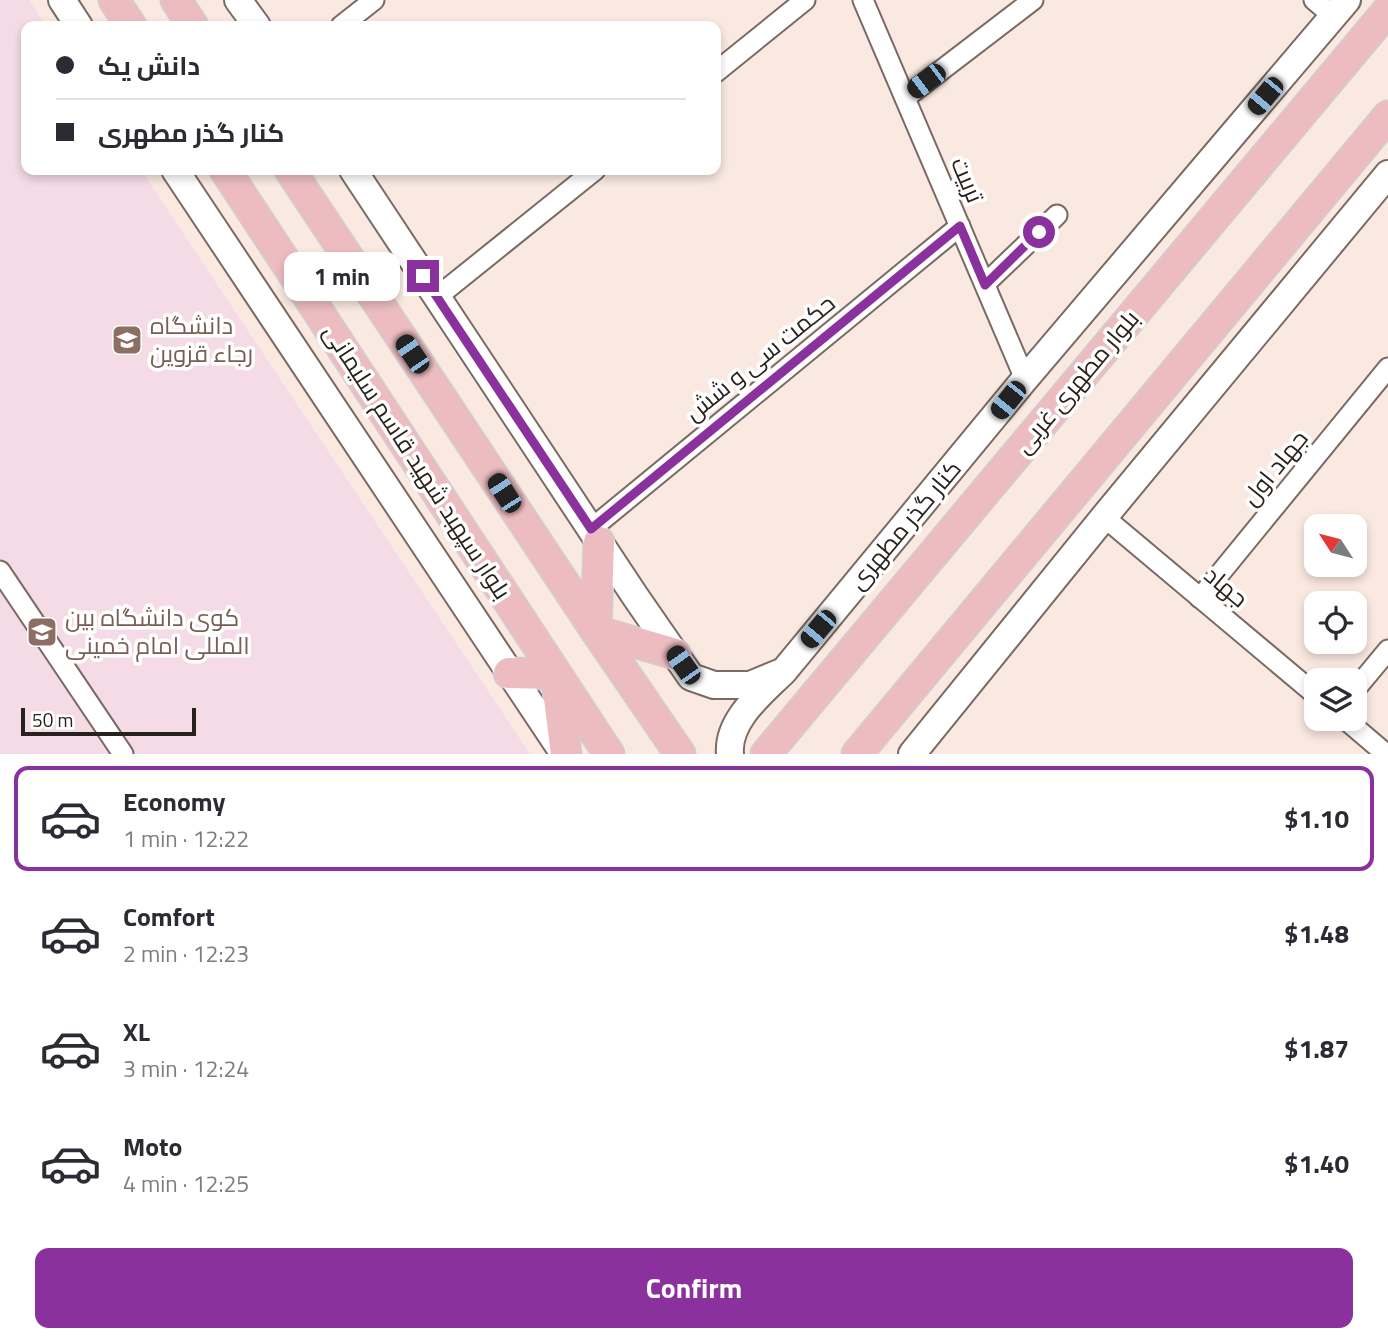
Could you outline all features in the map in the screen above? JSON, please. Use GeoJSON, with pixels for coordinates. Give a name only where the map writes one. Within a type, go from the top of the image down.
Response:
{"type":"FeatureCollection","features":[{"type":"Feature","properties":{"kind":"main road"},"geometry":{"type":"LineString","coordinates":[[114,0],[128,21]]}},
{"type":"Feature","properties":{"kind":"main road"},"geometry":{"type":"LineString","coordinates":[[176,0],[190,21]]}},
{"type":"Feature","properties":{"kind":"main road","name":"بلوار مطهری غربی"},"geometry":{"type":"LineString","coordinates":[[766,754],[1388,10]]}},
{"type":"Feature","properties":{"kind":"main road"},"geometry":{"type":"LineString","coordinates":[[857,754],[1388,116]]}},
{"type":"Feature","properties":{"kind":"main road","name":"بلوار سپهبد شهید قاسم سلیمانی"},"geometry":{"type":"LineString","coordinates":[[228,175],[609,754]]}},
{"type":"Feature","properties":{"kind":"main road"},"geometry":{"type":"LineString","coordinates":[[293,175],[680,754]]}},
{"type":"Feature","properties":{"kind":"main road"},"geometry":{"type":"LineString","coordinates":[[595,535],[596,631]]}},
{"type":"Feature","properties":{"kind":"main road"},"geometry":{"type":"LineString","coordinates":[[596,631],[675,654]]}},
{"type":"Feature","properties":{"kind":"main road"},"geometry":{"type":"LineString","coordinates":[[509,673],[556,674],[565,754]]}},
{"type":"Feature","properties":{"kind":"street"},"geometry":{"type":"LineString","coordinates":[[62,0],[76,21]]}},
{"type":"Feature","properties":{"kind":"street"},"geometry":{"type":"LineString","coordinates":[[238,0],[253,21]]}},
{"type":"Feature","properties":{"kind":"street"},"geometry":{"type":"LineString","coordinates":[[347,21],[374,0]]}},
{"type":"Feature","properties":{"kind":"street"},"geometry":{"type":"LineString","coordinates":[[721,68],[805,0]]}},
{"type":"Feature","properties":{"kind":"street","name":"تربیت"},"geometry":{"type":"LineString","coordinates":[[863,0],[1025,379]]}},
{"type":"Feature","properties":{"kind":"street"},"geometry":{"type":"LineString","coordinates":[[905,97],[1033,0]]}},
{"type":"Feature","properties":{"kind":"street","name":"کنار گذر مطهری"},"geometry":{"type":"LineString","coordinates":[[356,175],[691,677],[714,685],[750,685],[784,671],[1331,5]]}},
{"type":"Feature","properties":{"kind":"street"},"geometry":{"type":"LineString","coordinates":[[912,754],[1388,174]]}},
{"type":"Feature","properties":{"kind":"street"},"geometry":{"type":"LineString","coordinates":[[178,175],[565,754]]}},
{"type":"Feature","properties":{"kind":"street"},"geometry":{"type":"LineString","coordinates":[[437,297],[589,175]]}},
{"type":"Feature","properties":{"kind":"street"},"geometry":{"type":"LineString","coordinates":[[985,285],[1057,215]]}},
{"type":"Feature","properties":{"kind":"street","name":"حکمت سی و شش"},"geometry":{"type":"LineString","coordinates":[[595,535],[960,226]]}},
{"type":"Feature","properties":{"kind":"street","name":"جهاد اول"},"geometry":{"type":"LineString","coordinates":[[1200,598],[1388,368]]}},
{"type":"Feature","properties":{"kind":"street","name":"جهاد"},"geometry":{"type":"LineString","coordinates":[[1104,517],[1304,685]]}},
{"type":"Feature","properties":{"kind":"street"},"geometry":{"type":"LineString","coordinates":[[0,571],[123,754]]}},
{"type":"Feature","properties":{"kind":"street"},"geometry":{"type":"LineString","coordinates":[[1367,675],[1388,650]]}},
{"type":"Feature","properties":{"kind":"street"},"geometry":{"type":"LineString","coordinates":[[730,754],[729,743],[736,724],[784,671]]}},
{"type":"Feature","properties":{"kind":"street"},"geometry":{"type":"LineString","coordinates":[[1359,731],[1386,754]]}},
{"type":"Feature","properties":{"kind":"shaded area","name":"دانشگاه رجاء قزوین"},"geometry":{"type":"Polygon","coordinates":[[[0,0],[29,0],[43,21],[21,21],[21,175],[144,175],[530,754],[0,754],[0,0]]]}},
{"type":"Feature","properties":{"kind":"place","name":"دانشگاه رجاء قزوین"},"geometry":{"type":"Point","coordinates":[127,340]}},
{"type":"Feature","properties":{"kind":"place","name":"کوی دانشگاه بین المللی امام خمینی"},"geometry":{"type":"Point","coordinates":[42,632]}},
{"type":"Feature","properties":{"kind":"route"},"geometry":{"type":"LineString","coordinates":[[423,276],[591,529],[960,226],[985,285],[1039,232]]}}]}
